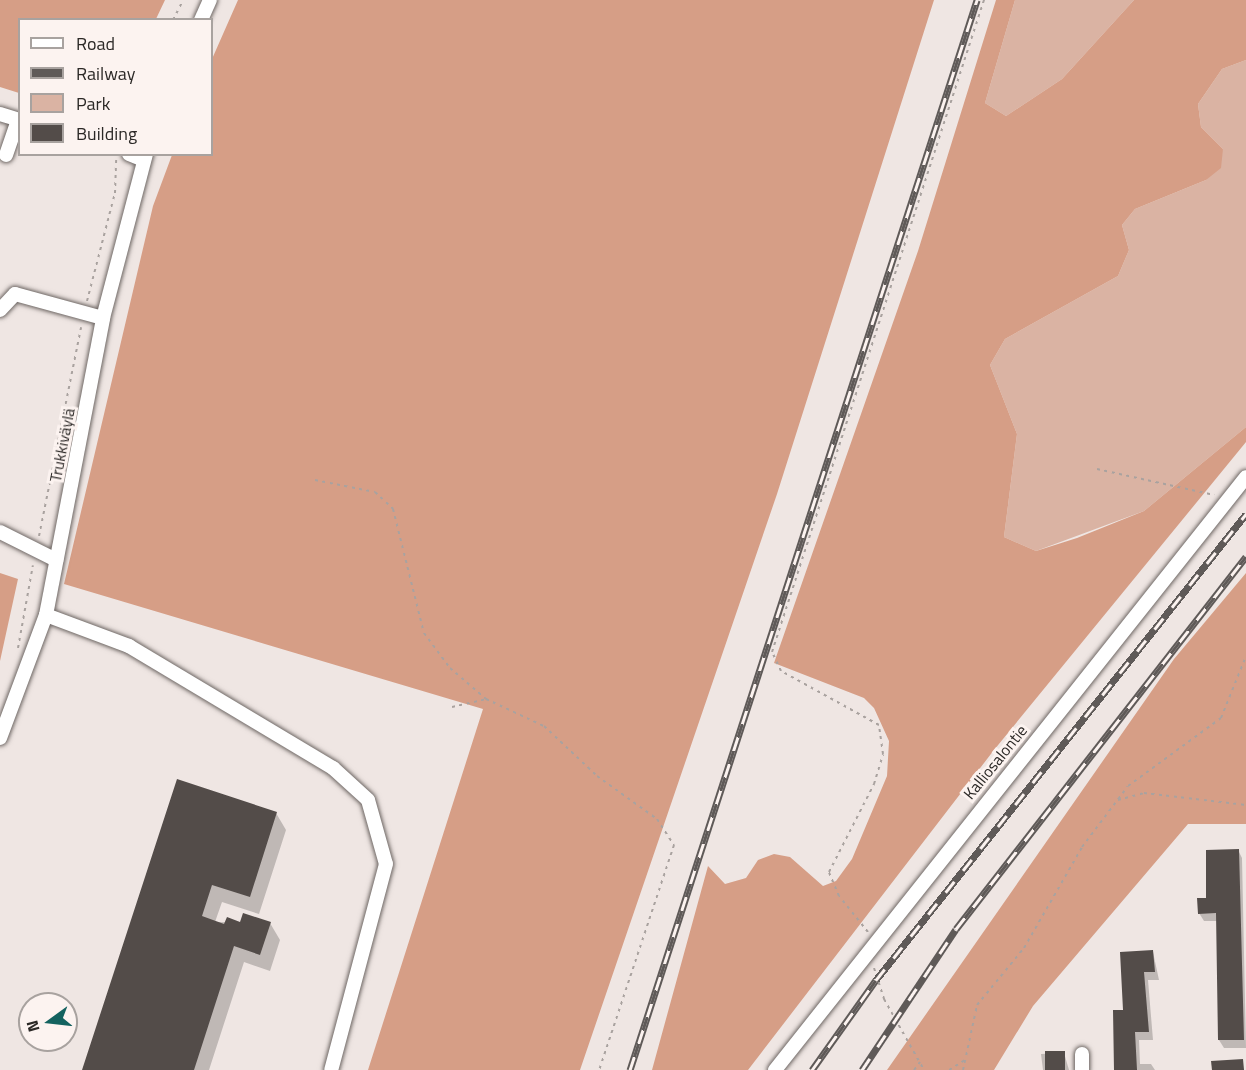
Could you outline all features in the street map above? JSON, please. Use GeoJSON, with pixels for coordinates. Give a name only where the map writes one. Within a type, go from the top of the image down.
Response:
{"type":"FeatureCollection","features":[{"type":"Feature","properties":{"kind":"street"},"geometry":{"type":"LineString","coordinates":[[202,18],[210,0]]}},
{"type":"Feature","properties":{"kind":"street"},"geometry":{"type":"LineString","coordinates":[[0,114],[18,120]]}},
{"type":"Feature","properties":{"kind":"street"},"geometry":{"type":"LineString","coordinates":[[6,155],[18,123]]}},
{"type":"Feature","properties":{"kind":"street","name":"Trukkiväylä"},"geometry":{"type":"LineString","coordinates":[[0,738],[46,615],[103,318],[145,157]]}},
{"type":"Feature","properties":{"kind":"street"},"geometry":{"type":"LineString","coordinates":[[0,310],[15,294],[103,318]]}},
{"type":"Feature","properties":{"kind":"street","name":"Kalliosalontie"},"geometry":{"type":"LineString","coordinates":[[775,1070],[875,940],[1246,477]]}},
{"type":"Feature","properties":{"kind":"street"},"geometry":{"type":"LineString","coordinates":[[0,531],[36,552],[57,560]]}},
{"type":"Feature","properties":{"kind":"street"},"geometry":{"type":"LineString","coordinates":[[46,615],[129,646],[333,768],[368,800],[386,864],[331,1070]]}},
{"type":"Feature","properties":{"kind":"street"},"geometry":{"type":"LineString","coordinates":[[1082,1054],[1082,1070]]}},
{"type":"Feature","properties":{"kind":"path"},"geometry":{"type":"LineString","coordinates":[[174,18],[183,0]]}},
{"type":"Feature","properties":{"kind":"path"},"geometry":{"type":"LineString","coordinates":[[924,1070],[876,980],[875,940],[839,896],[829,872],[874,784],[884,754],[879,725],[781,671],[772,652],[984,0]]}},
{"type":"Feature","properties":{"kind":"path"},"geometry":{"type":"LineString","coordinates":[[17,654],[84,314],[115,193],[119,156]]}},
{"type":"Feature","properties":{"kind":"path"},"geometry":{"type":"LineString","coordinates":[[1097,469],[1183,484],[1224,502]]}},
{"type":"Feature","properties":{"kind":"path"},"geometry":{"type":"LineString","coordinates":[[315,480],[375,492],[393,509],[424,633],[450,668],[486,699],[544,726],[597,776],[657,819],[674,845],[599,1070]]}},
{"type":"Feature","properties":{"kind":"path"},"geometry":{"type":"LineString","coordinates":[[963,1070],[977,1005],[1024,948],[1082,847],[1118,800],[1221,718],[1246,656]]}},
{"type":"Feature","properties":{"kind":"path"},"geometry":{"type":"LineString","coordinates":[[452,707],[486,699]]}},
{"type":"Feature","properties":{"kind":"path"},"geometry":{"type":"LineString","coordinates":[[1118,800],[1144,793],[1246,805]]}},
{"type":"Feature","properties":{"kind":"path"},"geometry":{"type":"LineString","coordinates":[[949,1070],[965,1060]]}},
{"type":"Feature","properties":{"kind":"path"},"geometry":{"type":"LineString","coordinates":[[914,1070],[920,1062]]}},
{"type":"Feature","properties":{"kind":"green space"},"geometry":{"type":"Polygon","coordinates":[[[1015,0],[1134,0],[1062,79],[1006,116],[985,103],[1015,0]]]}},
{"type":"Feature","properties":{"kind":"green space"},"geometry":{"type":"Polygon","coordinates":[[[1246,60],[1246,427],[1144,511],[1036,551],[1004,537],[1017,434],[990,365],[1005,339],[1118,276],[1129,250],[1122,225],[1135,209],[1206,180],[1223,149],[1201,127],[1198,104],[1222,69],[1246,60]]]}},
{"type":"Feature","properties":{"kind":"shaded area"},"geometry":{"type":"Polygon","coordinates":[[[0,0],[165,0],[156,18],[18,18],[18,93],[0,87],[0,0]]]}},
{"type":"Feature","properties":{"kind":"shaded area"},"geometry":{"type":"Polygon","coordinates":[[[238,0],[934,0],[777,494],[580,1070],[368,1070],[483,709],[64,584],[153,206],[172,156],[213,156],[213,57],[238,0]]]}},
{"type":"Feature","properties":{"kind":"shaded area"},"geometry":{"type":"Polygon","coordinates":[[[996,0],[1015,0],[985,103],[1006,116],[1062,79],[1134,0],[1246,0],[1246,60],[1222,69],[1198,104],[1201,127],[1223,149],[1221,168],[1206,180],[1135,209],[1122,225],[1129,250],[1118,276],[1005,339],[990,365],[1017,434],[1004,537],[1036,551],[1077,538],[1144,511],[1246,427],[1246,442],[994,750],[748,1070],[652,1070],[708,866],[725,884],[746,878],[758,860],[774,854],[790,857],[823,886],[836,881],[852,859],[887,776],[889,741],[874,708],[864,698],[774,663],[918,251],[996,0]]]}},
{"type":"Feature","properties":{"kind":"shaded area"},"geometry":{"type":"Polygon","coordinates":[[[0,573],[18,579],[0,661],[0,573]]]}},
{"type":"Feature","properties":{"kind":"shaded area"},"geometry":{"type":"Polygon","coordinates":[[[1246,573],[1246,824],[1188,824],[1033,1006],[994,1070],[887,1070],[1174,659],[1246,573]]]}},
{"type":"Feature","properties":{"kind":"building"},"geometry":{"type":"Polygon","coordinates":[[[177,779],[277,812],[250,897],[212,885],[202,916],[224,924],[227,917],[240,922],[243,913],[271,922],[260,955],[234,946],[194,1070],[82,1070],[177,779]]]}},
{"type":"Feature","properties":{"kind":"building"},"geometry":{"type":"Polygon","coordinates":[[[1239,849],[1244,1040],[1218,1040],[1216,913],[1198,914],[1197,898],[1206,898],[1206,850],[1239,849]]]}},
{"type":"Feature","properties":{"kind":"building"},"geometry":{"type":"Polygon","coordinates":[[[1153,950],[1155,972],[1144,972],[1149,1032],[1135,1032],[1137,1070],[1114,1070],[1113,1010],[1123,1010],[1120,952],[1153,950]]]}},
{"type":"Feature","properties":{"kind":"building"},"geometry":{"type":"Polygon","coordinates":[[[1045,1051],[1065,1051],[1065,1070],[1045,1070],[1045,1051]]]}},
{"type":"Feature","properties":{"kind":"building"},"geometry":{"type":"Polygon","coordinates":[[[1243,1059],[1244,1070],[1212,1070],[1211,1061],[1243,1059]]]}},
{"type":"Feature","properties":{"kind":"railway"},"geometry":{"type":"LineString","coordinates":[[630,1070],[977,0]]}},
{"type":"Feature","properties":{"kind":"railway"},"geometry":{"type":"LineString","coordinates":[[812,1070],[876,980],[1246,514]]}},
{"type":"Feature","properties":{"kind":"railway"},"geometry":{"type":"LineString","coordinates":[[862,1070],[956,929],[1246,556]]}}]}
